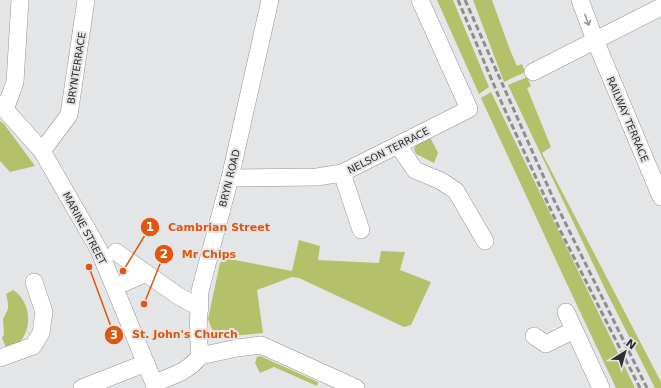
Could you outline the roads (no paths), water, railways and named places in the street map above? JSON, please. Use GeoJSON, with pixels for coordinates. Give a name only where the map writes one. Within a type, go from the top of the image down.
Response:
{"type":"FeatureCollection","features":[{"type":"Feature","properties":{"kind":"street"},"geometry":{"type":"LineString","coordinates":[[3,107],[15,82],[20,0]]}},
{"type":"Feature","properties":{"kind":"street","name":"BRYNTERRACE"},"geometry":{"type":"LineString","coordinates":[[42,151],[69,115],[86,0]]}},
{"type":"Feature","properties":{"kind":"street","name":"BRYN ROAD"},"geometry":{"type":"LineString","coordinates":[[200,356],[198,331],[200,292],[230,178],[270,0]]}},
{"type":"Feature","properties":{"kind":"street","name":"NELSON TERRACE"},"geometry":{"type":"LineString","coordinates":[[230,178],[317,177],[342,173],[469,109],[420,0]]}},
{"type":"Feature","properties":{"kind":"street","name":"RAILWAY TERRACE"},"geometry":{"type":"LineString","coordinates":[[580,0],[595,40],[661,197]]}},
{"type":"Feature","properties":{"kind":"street"},"geometry":{"type":"LineString","coordinates":[[533,72],[661,7]]}},
{"type":"Feature","properties":{"kind":"street","name":"MARINE STREET"},"geometry":{"type":"LineString","coordinates":[[3,107],[42,151],[99,250],[156,385]]}},
{"type":"Feature","properties":{"kind":"street"},"geometry":{"type":"LineString","coordinates":[[398,144],[415,170],[441,181],[456,191],[486,241]]}},
{"type":"Feature","properties":{"kind":"street"},"geometry":{"type":"LineString","coordinates":[[342,173],[361,230]]}},
{"type":"Feature","properties":{"kind":"street"},"geometry":{"type":"LineString","coordinates":[[116,252],[177,295],[200,308]]}},
{"type":"Feature","properties":{"kind":"street"},"geometry":{"type":"LineString","coordinates":[[124,283],[146,273]]}},
{"type":"Feature","properties":{"kind":"street"},"geometry":{"type":"LineString","coordinates":[[0,358],[33,346],[41,333],[44,312],[34,282]]}},
{"type":"Feature","properties":{"kind":"street"},"geometry":{"type":"LineString","coordinates":[[566,312],[601,388]]}},
{"type":"Feature","properties":{"kind":"street"},"geometry":{"type":"LineString","coordinates":[[534,336],[546,344],[574,330]]}},
{"type":"Feature","properties":{"kind":"street"},"geometry":{"type":"LineString","coordinates":[[156,385],[193,366],[200,356],[237,348],[261,345],[356,388]]}},
{"type":"Feature","properties":{"kind":"street"},"geometry":{"type":"LineString","coordinates":[[82,388],[146,363]]}},
{"type":"Feature","properties":{"kind":"railway"},"geometry":{"type":"LineString","coordinates":[[458,0],[499,97],[560,230],[640,388]]}},
{"type":"Feature","properties":{"kind":"railway"},"geometry":{"type":"LineString","coordinates":[[465,0],[553,198],[647,388]]}},
{"type":"Feature","properties":{"kind":"place","name":"St. John's Church"},"geometry":{"type":"Point","coordinates":[89,267]}},
{"type":"Feature","properties":{"kind":"place","name":"Cambrian Street"},"geometry":{"type":"Point","coordinates":[123,271]}},
{"type":"Feature","properties":{"kind":"place","name":"Mr Chips"},"geometry":{"type":"Point","coordinates":[144,304]}}]}
